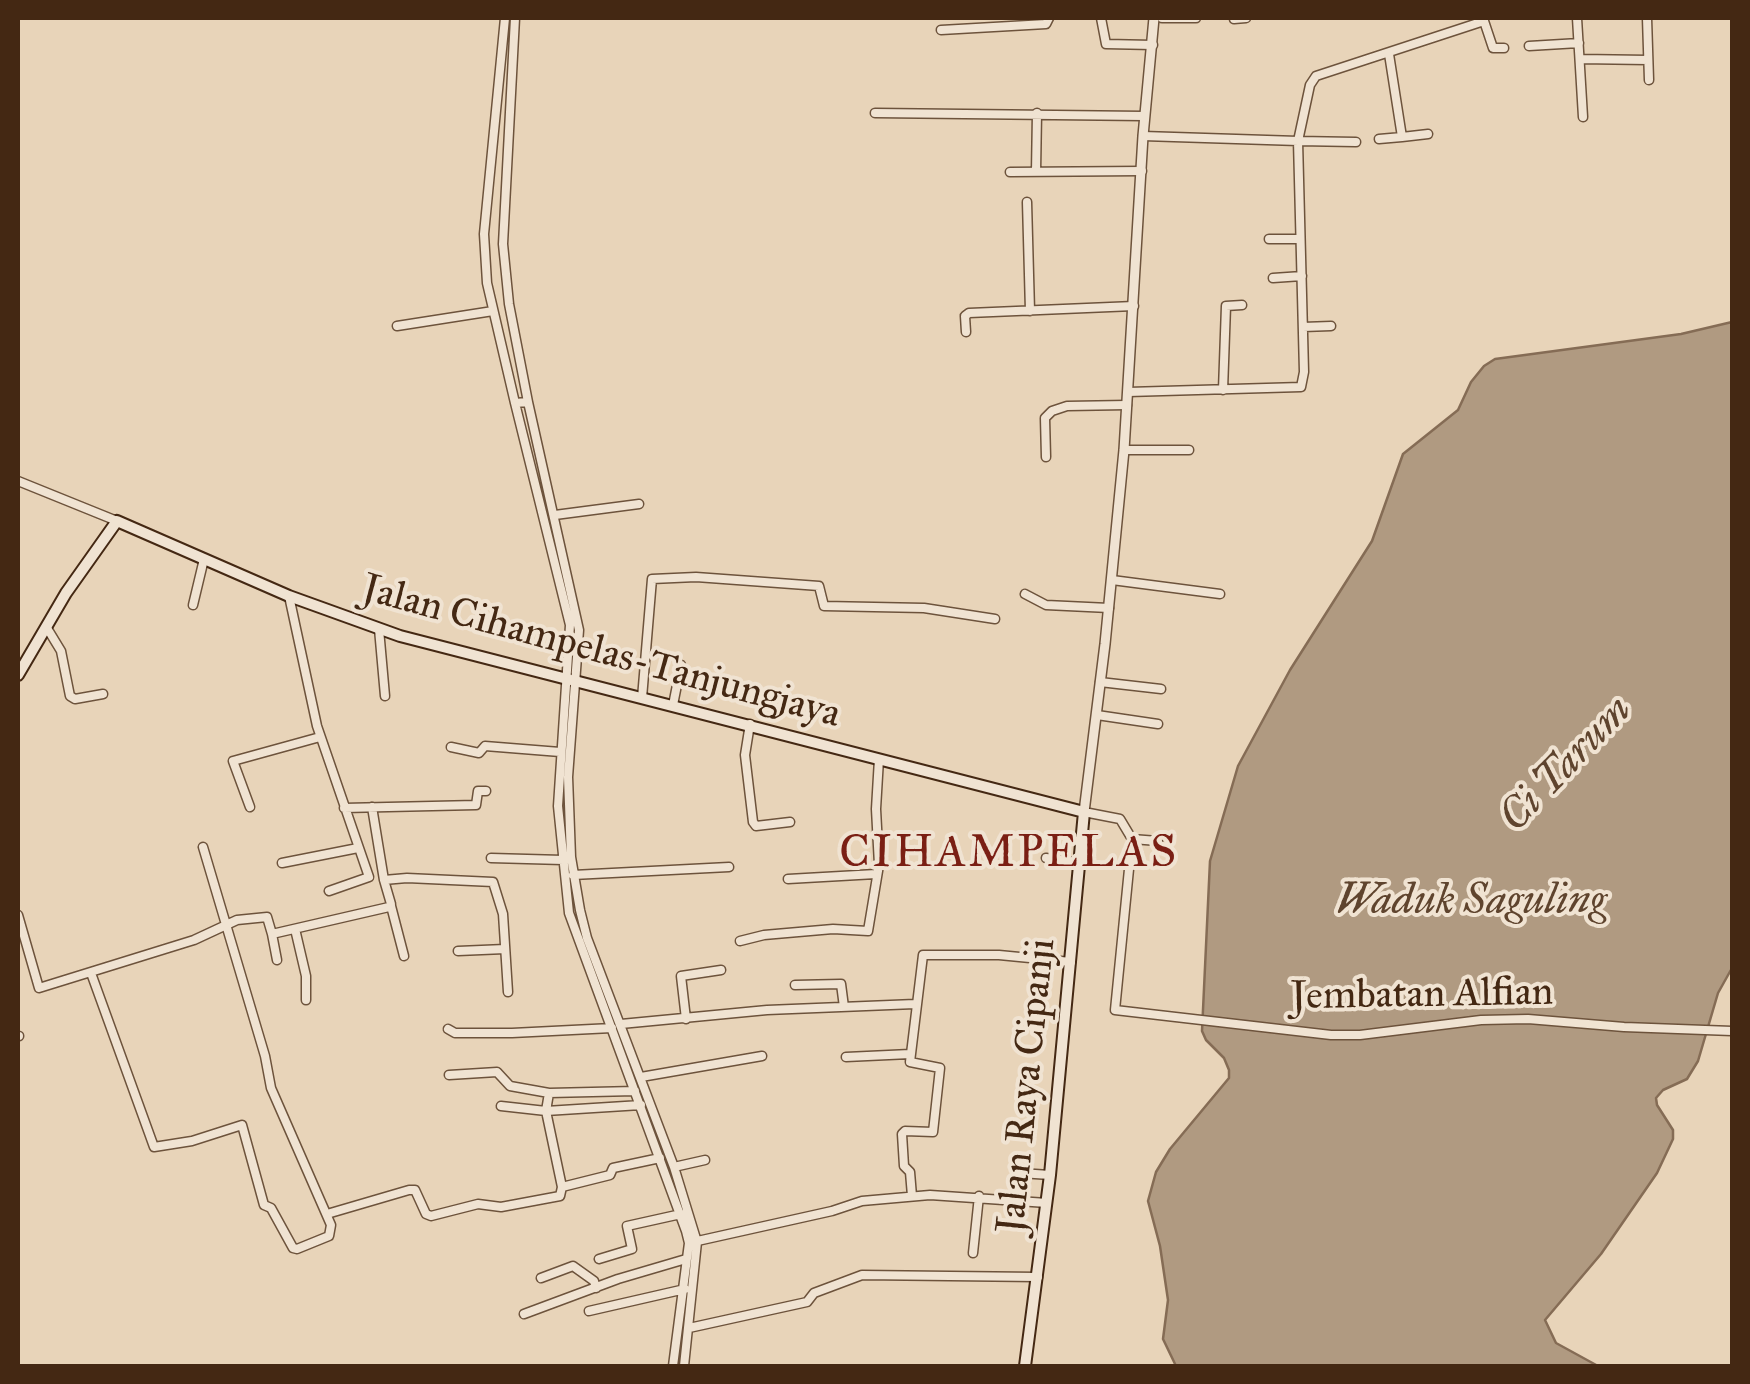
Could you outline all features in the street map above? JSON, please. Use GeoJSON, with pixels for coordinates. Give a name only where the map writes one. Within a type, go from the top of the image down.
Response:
{"type":"FeatureCollection","features":[{"type":"Feature","properties":{"kind":"main road","name":"Jalan Cihampelas-Tanjungjaya"},"geometry":{"type":"LineString","coordinates":[[118,521],[289,596],[379,630],[1084,812]]}},
{"type":"Feature","properties":{"kind":"main road"},"geometry":{"type":"LineString","coordinates":[[18,675],[90,556],[118,521]]}},
{"type":"Feature","properties":{"kind":"main road","name":"Jalan Raya Cipanji"},"geometry":{"type":"LineString","coordinates":[[1026,1366],[1050,1175],[1084,812]]}},
{"type":"Feature","properties":{"kind":"street"},"geometry":{"type":"LineString","coordinates":[[506,18],[484,234],[486,272],[521,402],[570,625],[569,753],[563,806],[574,876],[574,912]]}},
{"type":"Feature","properties":{"kind":"street"},"geometry":{"type":"LineString","coordinates":[[515,18],[503,244],[508,304],[521,402],[540,482],[555,515],[578,630],[560,752],[563,860],[574,912],[617,1027],[635,1091],[693,1242],[681,1288],[674,1366]]}},
{"type":"Feature","properties":{"kind":"street"},"geometry":{"type":"LineString","coordinates":[[940,30],[1046,24],[1049,18]]}},
{"type":"Feature","properties":{"kind":"street"},"geometry":{"type":"LineString","coordinates":[[1101,18],[1106,44],[1152,45]]}},
{"type":"Feature","properties":{"kind":"street"},"geometry":{"type":"LineString","coordinates":[[1154,18],[1144,116],[1124,450],[1084,812],[1120,819],[1132,839],[1158,841]]}},
{"type":"Feature","properties":{"kind":"street"},"geometry":{"type":"LineString","coordinates":[[1162,18],[1196,18]]}},
{"type":"Feature","properties":{"kind":"street"},"geometry":{"type":"LineString","coordinates":[[1234,19],[1246,18]]}},
{"type":"Feature","properties":{"kind":"street"},"geometry":{"type":"LineString","coordinates":[[1577,18],[1583,117]]}},
{"type":"Feature","properties":{"kind":"street"},"geometry":{"type":"LineString","coordinates":[[1646,18],[1649,80]]}},
{"type":"Feature","properties":{"kind":"street"},"geometry":{"type":"LineString","coordinates":[[1128,392],[1301,388],[1304,327],[1298,141],[1314,78],[1484,19],[1494,48],[1504,48]]}},
{"type":"Feature","properties":{"kind":"street"},"geometry":{"type":"LineString","coordinates":[[1530,46],[1579,43]]}},
{"type":"Feature","properties":{"kind":"street"},"geometry":{"type":"LineString","coordinates":[[1389,54],[1402,137]]}},
{"type":"Feature","properties":{"kind":"street"},"geometry":{"type":"LineString","coordinates":[[1580,59],[1648,60]]}},
{"type":"Feature","properties":{"kind":"street"},"geometry":{"type":"LineString","coordinates":[[875,113],[1144,116]]}},
{"type":"Feature","properties":{"kind":"street"},"geometry":{"type":"LineString","coordinates":[[1036,172],[1038,113]]}},
{"type":"Feature","properties":{"kind":"street"},"geometry":{"type":"LineString","coordinates":[[1379,139],[1428,134]]}},
{"type":"Feature","properties":{"kind":"street"},"geometry":{"type":"LineString","coordinates":[[1143,136],[1356,142]]}},
{"type":"Feature","properties":{"kind":"street"},"geometry":{"type":"LineString","coordinates":[[1010,172],[1142,171]]}},
{"type":"Feature","properties":{"kind":"street"},"geometry":{"type":"LineString","coordinates":[[1027,202],[1030,310]]}},
{"type":"Feature","properties":{"kind":"street"},"geometry":{"type":"LineString","coordinates":[[1269,239],[1300,239]]}},
{"type":"Feature","properties":{"kind":"street"},"geometry":{"type":"LineString","coordinates":[[1274,278],[1302,276]]}},
{"type":"Feature","properties":{"kind":"street"},"geometry":{"type":"LineString","coordinates":[[1223,390],[1226,306],[1242,305]]}},
{"type":"Feature","properties":{"kind":"street"},"geometry":{"type":"LineString","coordinates":[[966,332],[967,314],[1134,306]]}},
{"type":"Feature","properties":{"kind":"street"},"geometry":{"type":"LineString","coordinates":[[396,326],[494,311]]}},
{"type":"Feature","properties":{"kind":"street"},"geometry":{"type":"LineString","coordinates":[[1304,327],[1331,326]]}},
{"type":"Feature","properties":{"kind":"street"},"geometry":{"type":"LineString","coordinates":[[1046,457],[1045,418],[1052,411],[1067,406],[1127,405]]}},
{"type":"Feature","properties":{"kind":"street"},"geometry":{"type":"LineString","coordinates":[[1124,450],[1189,450]]}},
{"type":"Feature","properties":{"kind":"street"},"geometry":{"type":"LineString","coordinates":[[18,481],[118,521]]}},
{"type":"Feature","properties":{"kind":"street"},"geometry":{"type":"LineString","coordinates":[[555,515],[640,504]]}},
{"type":"Feature","properties":{"kind":"street"},"geometry":{"type":"LineString","coordinates":[[193,605],[204,558]]}},
{"type":"Feature","properties":{"kind":"street"},"geometry":{"type":"LineString","coordinates":[[642,698],[652,579],[696,577],[819,586],[824,606],[924,608],[995,619]]}},
{"type":"Feature","properties":{"kind":"street"},"geometry":{"type":"LineString","coordinates":[[1112,580],[1220,594]]}},
{"type":"Feature","properties":{"kind":"street"},"geometry":{"type":"LineString","coordinates":[[1025,594],[1046,606],[1109,608]]}},
{"type":"Feature","properties":{"kind":"street"},"geometry":{"type":"LineString","coordinates":[[289,596],[320,737],[369,878],[329,891]]}},
{"type":"Feature","properties":{"kind":"street"},"geometry":{"type":"LineString","coordinates":[[47,628],[61,651],[72,698],[103,694]]}},
{"type":"Feature","properties":{"kind":"street"},"geometry":{"type":"LineString","coordinates":[[379,630],[385,696]]}},
{"type":"Feature","properties":{"kind":"street"},"geometry":{"type":"LineString","coordinates":[[673,705],[682,665]]}},
{"type":"Feature","properties":{"kind":"street"},"geometry":{"type":"LineString","coordinates":[[1100,682],[1161,690]]}},
{"type":"Feature","properties":{"kind":"street"},"geometry":{"type":"LineString","coordinates":[[1097,715],[1158,724]]}},
{"type":"Feature","properties":{"kind":"street"},"geometry":{"type":"LineString","coordinates":[[750,724],[745,755],[753,822],[756,826],[790,822]]}},
{"type":"Feature","properties":{"kind":"street"},"geometry":{"type":"LineString","coordinates":[[250,807],[233,761],[320,737]]}},
{"type":"Feature","properties":{"kind":"street"},"geometry":{"type":"LineString","coordinates":[[451,747],[479,752],[486,746],[560,752]]}},
{"type":"Feature","properties":{"kind":"street"},"geometry":{"type":"LineString","coordinates":[[740,941],[833,928],[868,931],[876,874],[880,759]]}},
{"type":"Feature","properties":{"kind":"street"},"geometry":{"type":"LineString","coordinates":[[344,808],[476,805],[478,790],[486,790]]}},
{"type":"Feature","properties":{"kind":"street"},"geometry":{"type":"LineString","coordinates":[[372,807],[384,880],[404,956]]}},
{"type":"Feature","properties":{"kind":"street","name":"Jembatan Alfian"},"geometry":{"type":"LineString","coordinates":[[1132,839],[1116,1009],[1331,1035],[1528,1019],[1624,1028],[1732,1031]]}},
{"type":"Feature","properties":{"kind":"street"},"geometry":{"type":"LineString","coordinates":[[91,973],[154,1147],[192,1141],[242,1125],[264,1205],[270,1208],[293,1248],[329,1236],[332,1232],[327,1214],[271,1088],[203,848]]}},
{"type":"Feature","properties":{"kind":"street"},"geometry":{"type":"LineString","coordinates":[[282,863],[358,848]]}},
{"type":"Feature","properties":{"kind":"street"},"geometry":{"type":"LineString","coordinates":[[490,858],[563,860]]}},
{"type":"Feature","properties":{"kind":"street"},"geometry":{"type":"LineString","coordinates":[[1046,858],[1081,862]]}},
{"type":"Feature","properties":{"kind":"street"},"geometry":{"type":"LineString","coordinates":[[574,876],[729,866]]}},
{"type":"Feature","properties":{"kind":"street"},"geometry":{"type":"LineString","coordinates":[[788,879],[876,874]]}},
{"type":"Feature","properties":{"kind":"street"},"geometry":{"type":"LineString","coordinates":[[384,880],[493,882],[501,903],[508,992]]}},
{"type":"Feature","properties":{"kind":"street"},"geometry":{"type":"LineString","coordinates":[[272,934],[391,906]]}},
{"type":"Feature","properties":{"kind":"street"},"geometry":{"type":"LineString","coordinates":[[18,915],[38,988],[194,940],[237,920],[267,917],[277,960]]}},
{"type":"Feature","properties":{"kind":"street"},"geometry":{"type":"LineString","coordinates":[[295,929],[306,976],[306,1000]]}},
{"type":"Feature","properties":{"kind":"street"},"geometry":{"type":"LineString","coordinates":[[458,951],[506,949]]}},
{"type":"Feature","properties":{"kind":"street"},"geometry":{"type":"LineString","coordinates":[[912,1196],[910,1172],[904,1166],[902,1134],[933,1132],[940,1068],[911,1064],[922,956],[928,953],[1071,962]]}},
{"type":"Feature","properties":{"kind":"street"},"geometry":{"type":"LineString","coordinates":[[686,1019],[681,976],[721,970]]}},
{"type":"Feature","properties":{"kind":"street"},"geometry":{"type":"LineString","coordinates":[[795,985],[840,984],[844,1007]]}},
{"type":"Feature","properties":{"kind":"street"},"geometry":{"type":"LineString","coordinates":[[448,1029],[455,1033],[512,1033],[617,1027],[767,1010],[915,1004]]}},
{"type":"Feature","properties":{"kind":"street"},"geometry":{"type":"LineString","coordinates":[[617,1027],[641,1076],[674,1168],[693,1242],[694,1289],[684,1366]]}},
{"type":"Feature","properties":{"kind":"street"},"geometry":{"type":"LineString","coordinates":[[846,1057],[910,1054]]}},
{"type":"Feature","properties":{"kind":"street"},"geometry":{"type":"LineString","coordinates":[[641,1076],[762,1056]]}},
{"type":"Feature","properties":{"kind":"street"},"geometry":{"type":"LineString","coordinates":[[449,1075],[497,1072],[510,1086],[549,1093],[635,1091]]}},
{"type":"Feature","properties":{"kind":"street"},"geometry":{"type":"LineString","coordinates":[[327,1214],[409,1190],[415,1190],[426,1214],[432,1216],[478,1204],[497,1207],[560,1196],[562,1187],[546,1111],[549,1093]]}},
{"type":"Feature","properties":{"kind":"street"},"geometry":{"type":"LineString","coordinates":[[501,1106],[546,1111],[641,1105]]}},
{"type":"Feature","properties":{"kind":"street"},"geometry":{"type":"LineString","coordinates":[[562,1187],[610,1175],[612,1168],[660,1158]]}},
{"type":"Feature","properties":{"kind":"street"},"geometry":{"type":"LineString","coordinates":[[674,1168],[705,1160]]}},
{"type":"Feature","properties":{"kind":"street"},"geometry":{"type":"LineString","coordinates":[[1020,1173],[1050,1175]]}},
{"type":"Feature","properties":{"kind":"street"},"geometry":{"type":"LineString","coordinates":[[973,1253],[979,1196]]}},
{"type":"Feature","properties":{"kind":"street"},"geometry":{"type":"LineString","coordinates":[[693,1242],[862,1201],[979,1196],[1047,1203]]}},
{"type":"Feature","properties":{"kind":"street"},"geometry":{"type":"LineString","coordinates":[[600,1259],[632,1249],[628,1226],[681,1214]]}},
{"type":"Feature","properties":{"kind":"street"},"geometry":{"type":"LineString","coordinates":[[524,1314],[618,1279],[686,1260]]}},
{"type":"Feature","properties":{"kind":"street"},"geometry":{"type":"LineString","coordinates":[[541,1278],[573,1266],[594,1281],[596,1288]]}},
{"type":"Feature","properties":{"kind":"street"},"geometry":{"type":"LineString","coordinates":[[689,1328],[808,1302],[814,1293],[862,1275],[1038,1276]]}},
{"type":"Feature","properties":{"kind":"street"},"geometry":{"type":"LineString","coordinates":[[618,1279],[626,1301]]}},
{"type":"Feature","properties":{"kind":"street"},"geometry":{"type":"LineString","coordinates":[[589,1311],[681,1288],[694,1289]]}},
{"type":"Feature","properties":{"kind":"water","name":"Waduk Saguling"},"geometry":{"type":"Polygon","coordinates":[[[1732,322],[1732,968],[1718,993],[1698,1061],[1687,1079],[1663,1090],[1656,1098],[1673,1130],[1673,1139],[1657,1173],[1601,1254],[1545,1320],[1556,1343],[1598,1366],[1176,1366],[1163,1339],[1168,1300],[1148,1201],[1156,1172],[1170,1149],[1229,1078],[1224,1058],[1202,1031],[1210,861],[1238,766],[1290,670],[1372,541],[1403,454],[1458,410],[1471,382],[1495,359],[1681,334],[1732,322]]]}},
{"type":"Feature","properties":{"kind":"district","name":"CIHAMPELAS"},"geometry":{"type":"Point","coordinates":[1009,855]}},
{"type":"Feature","properties":{"kind":"water label","name":"Ci Tarum"},"geometry":{"type":"Point","coordinates":[1567,765]}}]}
